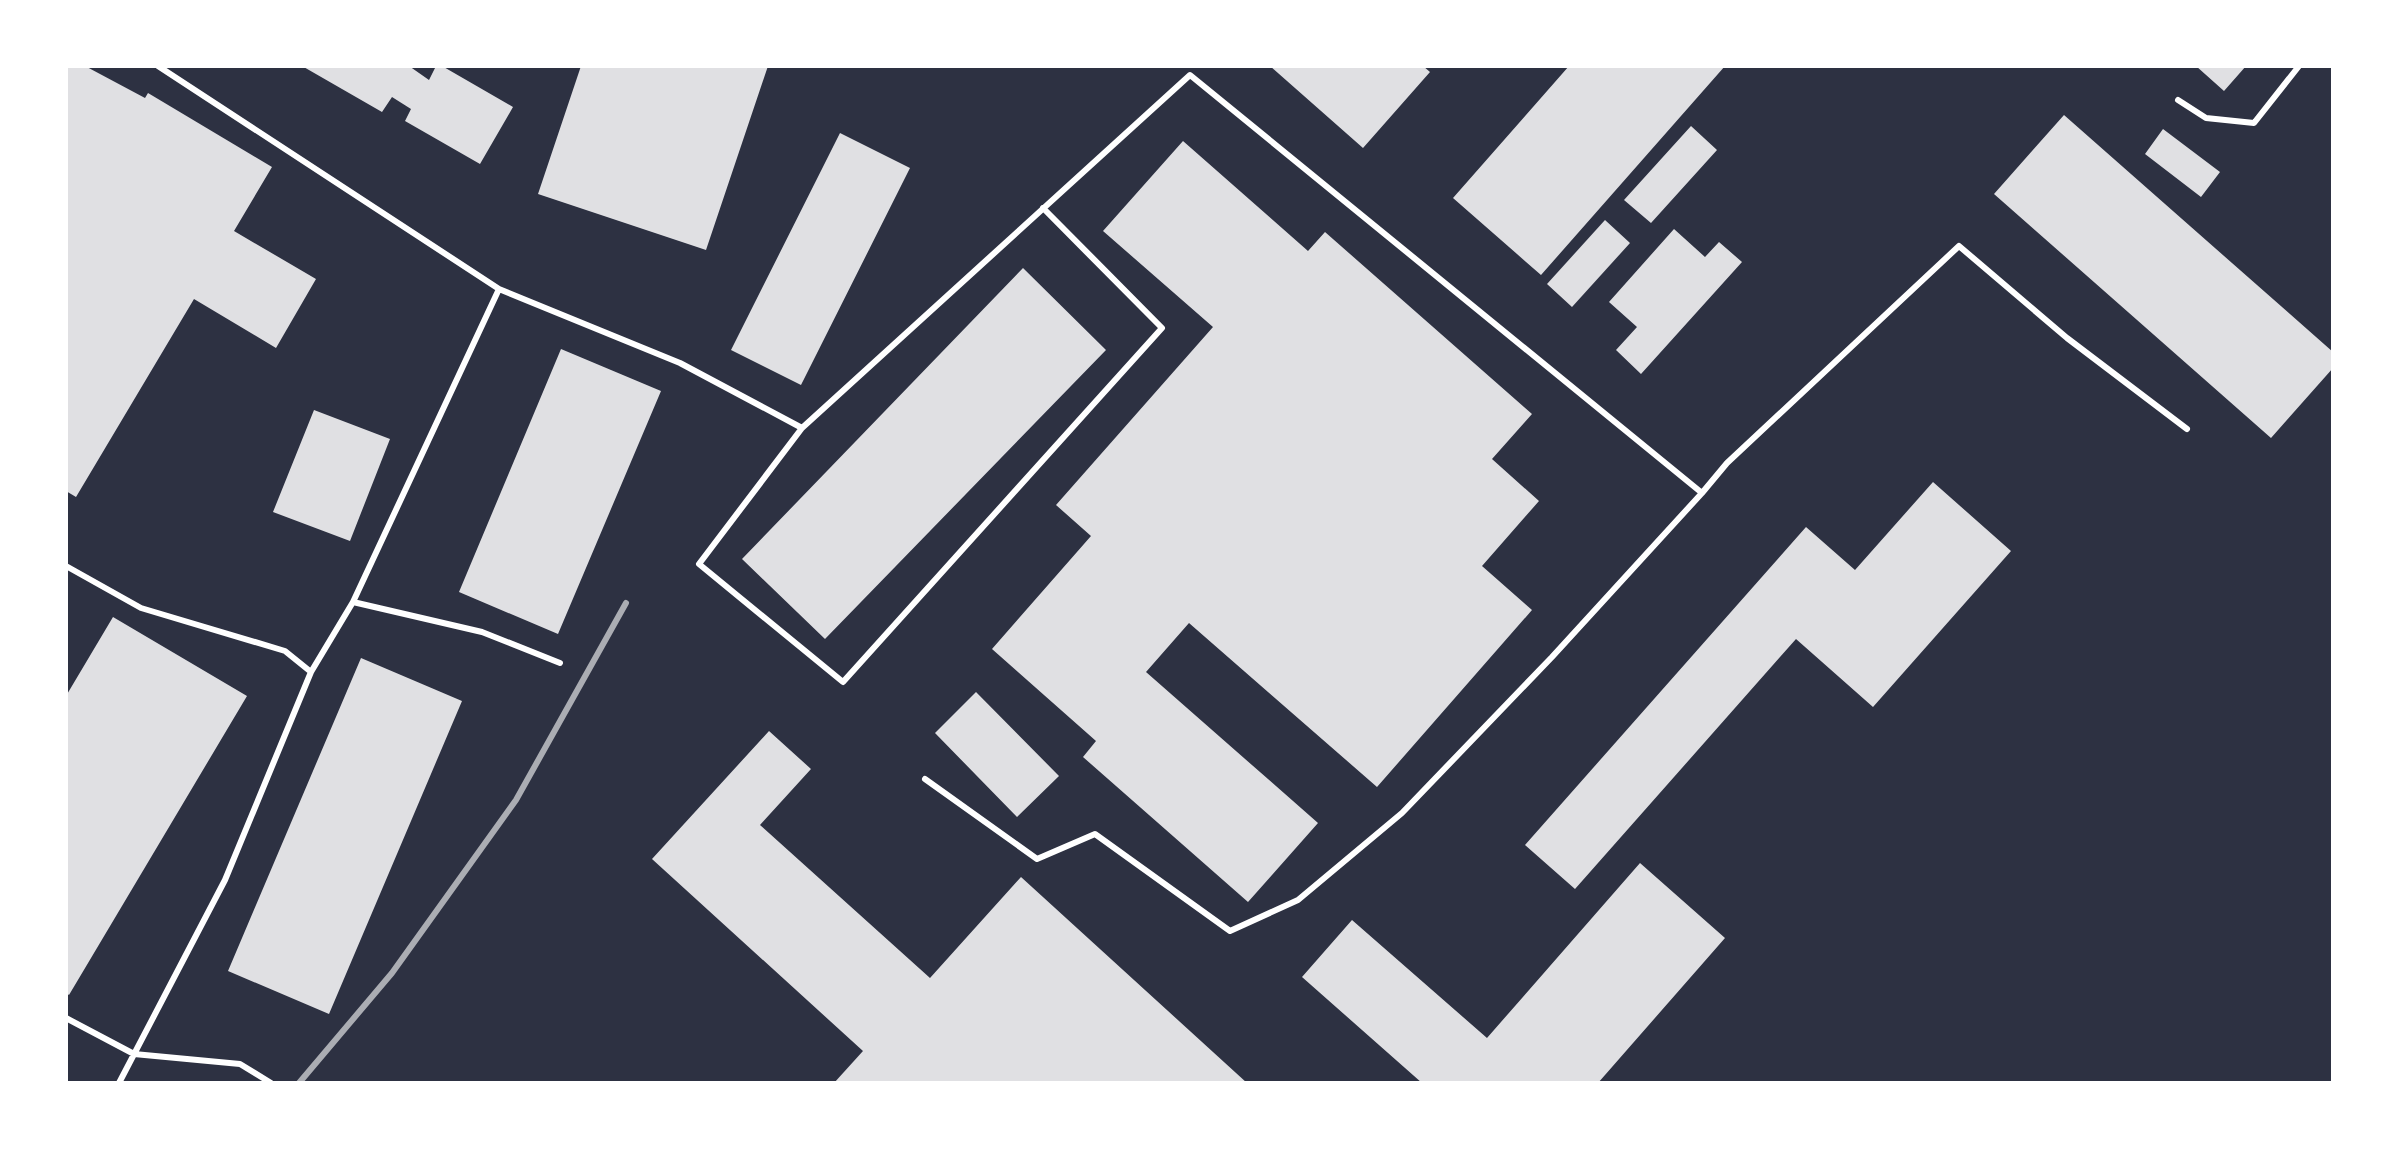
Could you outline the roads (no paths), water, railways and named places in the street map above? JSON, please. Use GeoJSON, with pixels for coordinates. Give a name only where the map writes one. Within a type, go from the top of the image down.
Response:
{"type":"FeatureCollection","features":[{"type":"Feature","properties":{"kind":"lane"},"geometry":{"type":"LineString","coordinates":[[158,66],[499,289],[680,363],[802,428]]}},
{"type":"Feature","properties":{"kind":"lane"},"geometry":{"type":"LineString","coordinates":[[1182,66],[1702,493]]}},
{"type":"Feature","properties":{"kind":"lane"},"geometry":{"type":"LineString","coordinates":[[2178,100],[2206,118],[2254,123],[2299,66]]}},
{"type":"Feature","properties":{"kind":"lane"},"geometry":{"type":"LineString","coordinates":[[1043,208],[1162,328],[843,682],[699,564],[802,428],[1043,208],[1190,75]]}},
{"type":"Feature","properties":{"kind":"lane"},"geometry":{"type":"LineString","coordinates":[[925,779],[1037,859],[1095,834],[1230,931],[1298,900],[1402,813],[1552,657],[1727,463],[1959,246],[2067,338],[2187,429]]}},
{"type":"Feature","properties":{"kind":"lane"},"geometry":{"type":"LineString","coordinates":[[119,1083],[225,880],[311,672],[353,602],[499,289]]}},
{"type":"Feature","properties":{"kind":"lane"},"geometry":{"type":"LineString","coordinates":[[66,566],[141,608],[285,651],[311,672]]}},
{"type":"Feature","properties":{"kind":"lane"},"geometry":{"type":"LineString","coordinates":[[353,602],[482,632],[560,663]]}},
{"type":"Feature","properties":{"kind":"lane"},"geometry":{"type":"LineString","coordinates":[[66,1018],[134,1054],[240,1064],[271,1083]]}},
{"type":"Feature","properties":{"kind":"railway"},"geometry":{"type":"LineString","coordinates":[[299,1083],[392,973],[516,800],[626,603]]}}]}
